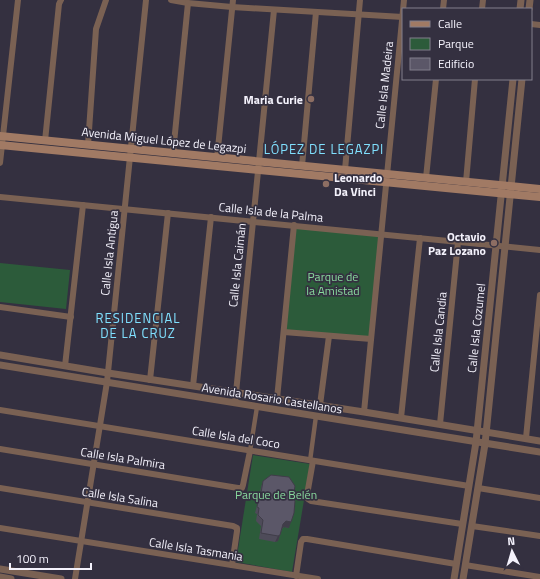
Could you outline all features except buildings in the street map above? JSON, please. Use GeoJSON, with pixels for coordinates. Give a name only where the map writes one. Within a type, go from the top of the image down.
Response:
{"type":"FeatureCollection","features":[{"type":"Feature","properties":{"kind":"main road","name":"Avenida Miguel López de Legazpi"},"geometry":{"type":"LineString","coordinates":[[1,141],[45,141],[88,145],[130,153],[173,153],[217,158],[259,166],[302,166],[345,170],[386,178],[426,178],[466,182],[502,190]]}},
{"type":"Feature","properties":{"kind":"main road","name":"Avenida Miguel López de Legazpi"},"geometry":{"type":"LineString","coordinates":[[1,141],[502,190],[540,189]]}},
{"type":"Feature","properties":{"kind":"main road","name":"Avenida Miguel López de Legazpi"},"geometry":{"type":"LineString","coordinates":[[511,190],[540,197]]}},
{"type":"Feature","properties":{"kind":"street"},"geometry":{"type":"LineString","coordinates":[[0,164],[1,141],[18,0]]}},
{"type":"Feature","properties":{"kind":"street"},"geometry":{"type":"LineString","coordinates":[[45,141],[59,4],[61,0]]}},
{"type":"Feature","properties":{"kind":"street"},"geometry":{"type":"LineString","coordinates":[[88,145],[96,29],[106,0]]}},
{"type":"Feature","properties":{"kind":"street","name":"Calle Isla Antigua"},"geometry":{"type":"LineString","coordinates":[[75,579],[108,373],[146,0]]}},
{"type":"Feature","properties":{"kind":"street"},"geometry":{"type":"LineString","coordinates":[[171,0],[188,3],[232,3],[274,10],[402,17]]}},
{"type":"Feature","properties":{"kind":"street"},"geometry":{"type":"LineString","coordinates":[[345,170],[360,0]]}},
{"type":"Feature","properties":{"kind":"street"},"geometry":{"type":"LineString","coordinates":[[173,153],[188,3]]}},
{"type":"Feature","properties":{"kind":"street"},"geometry":{"type":"LineString","coordinates":[[217,158],[232,3]]}},
{"type":"Feature","properties":{"kind":"street","name":"Calle Isla Caimán"},"geometry":{"type":"LineString","coordinates":[[235,403],[274,10]]}},
{"type":"Feature","properties":{"kind":"street"},"geometry":{"type":"LineString","coordinates":[[302,166],[316,12]]}},
{"type":"Feature","properties":{"kind":"street","name":"Calle Isla Madeira"},"geometry":{"type":"LineString","coordinates":[[364,412],[402,17]]}},
{"type":"Feature","properties":{"kind":"street"},"geometry":{"type":"LineString","coordinates":[[426,178],[436,80]]}},
{"type":"Feature","properties":{"kind":"street"},"geometry":{"type":"LineString","coordinates":[[466,182],[475,80]]}},
{"type":"Feature","properties":{"kind":"street","name":"Calle Isla Cozumel"},"geometry":{"type":"LineString","coordinates":[[454,579],[476,442],[513,80]]}},
{"type":"Feature","properties":{"kind":"street","name":"Calle Isla Cozumel"},"geometry":{"type":"LineString","coordinates":[[463,579],[485,444],[522,80]]}},
{"type":"Feature","properties":{"kind":"street","name":"Calle Isla de la Palma"},"geometry":{"type":"LineString","coordinates":[[0,197],[540,250]]}},
{"type":"Feature","properties":{"kind":"street"},"geometry":{"type":"LineString","coordinates":[[65,366],[83,205]]}},
{"type":"Feature","properties":{"kind":"street"},"geometry":{"type":"LineString","coordinates":[[150,380],[168,213]]}},
{"type":"Feature","properties":{"kind":"street"},"geometry":{"type":"LineString","coordinates":[[193,386],[211,217]]}},
{"type":"Feature","properties":{"kind":"street"},"geometry":{"type":"LineString","coordinates":[[277,399],[294,225]]}},
{"type":"Feature","properties":{"kind":"street"},"geometry":{"type":"LineString","coordinates":[[401,418],[420,238]]}},
{"type":"Feature","properties":{"kind":"street","name":"Calle Isla Candia"},"geometry":{"type":"LineString","coordinates":[[440,424],[458,242]]}},
{"type":"Feature","properties":{"kind":"street"},"geometry":{"type":"LineString","coordinates":[[526,438],[540,295]]}},
{"type":"Feature","properties":{"kind":"street"},"geometry":{"type":"LineString","coordinates":[[0,307],[71,317]]}},
{"type":"Feature","properties":{"kind":"street"},"geometry":{"type":"LineString","coordinates":[[284,332],[371,339]]}},
{"type":"Feature","properties":{"kind":"street"},"geometry":{"type":"LineString","coordinates":[[320,405],[330,336]]}},
{"type":"Feature","properties":{"kind":"street","name":"Avenida Rosario Castellanos"},"geometry":{"type":"LineString","coordinates":[[0,355],[540,441]]}},
{"type":"Feature","properties":{"kind":"street","name":"Avenida Rosario Castellanos"},"geometry":{"type":"LineString","coordinates":[[0,365],[540,452]]}},
{"type":"Feature","properties":{"kind":"street"},"geometry":{"type":"LineString","coordinates":[[250,451],[256,407]]}},
{"type":"Feature","properties":{"kind":"street","name":"Calle Isla del Coco"},"geometry":{"type":"LineString","coordinates":[[0,410],[469,486]]}},
{"type":"Feature","properties":{"kind":"street"},"geometry":{"type":"LineString","coordinates":[[316,416],[307,495],[308,499],[312,501],[462,524]]}},
{"type":"Feature","properties":{"kind":"street","name":"Calle Isla Palmira"},"geometry":{"type":"LineString","coordinates":[[0,449],[238,488],[242,488],[250,451]]}},
{"type":"Feature","properties":{"kind":"street","name":"Calle Isla Salina"},"geometry":{"type":"LineString","coordinates":[[0,488],[236,528],[232,565]]}},
{"type":"Feature","properties":{"kind":"street"},"geometry":{"type":"LineString","coordinates":[[478,488],[540,498]]}},
{"type":"Feature","properties":{"kind":"street"},"geometry":{"type":"LineString","coordinates":[[472,526],[540,536]]}},
{"type":"Feature","properties":{"kind":"street","name":"Calle Isla Tasmania"},"geometry":{"type":"LineString","coordinates":[[0,528],[318,579]]}},
{"type":"Feature","properties":{"kind":"street"},"geometry":{"type":"LineString","coordinates":[[293,576],[300,542],[303,539],[456,564]]}},
{"type":"Feature","properties":{"kind":"street"},"geometry":{"type":"LineString","coordinates":[[466,565],[540,577]]}},
{"type":"Feature","properties":{"kind":"street"},"geometry":{"type":"LineString","coordinates":[[0,569],[61,579]]}},
{"type":"Feature","properties":{"kind":"street"},"geometry":{"type":"LineString","coordinates":[[0,577],[11,579]]}},
{"type":"Feature","properties":{"kind":"green space","name":"Parque de la Amistad"},"geometry":{"type":"Polygon","coordinates":[[[296,227],[379,236],[369,337],[286,330],[296,227]]]}},
{"type":"Feature","properties":{"kind":"green space"},"geometry":{"type":"Polygon","coordinates":[[[0,263],[70,270],[66,309],[0,302],[0,263]]]}},
{"type":"Feature","properties":{"kind":"green space","name":"Parque de Belén"},"geometry":{"type":"Polygon","coordinates":[[[253,455],[310,464],[292,572],[236,562],[253,455]]]}},
{"type":"Feature","properties":{"kind":"place","name":"Maria Curie"},"geometry":{"type":"Point","coordinates":[311,99]}},
{"type":"Feature","properties":{"kind":"place","name":"Leonardo Da Vinci"},"geometry":{"type":"Point","coordinates":[326,184]}},
{"type":"Feature","properties":{"kind":"place","name":"Octavio Paz Lozano"},"geometry":{"type":"Point","coordinates":[494,243]}},
{"type":"Feature","properties":{"kind":"district","name":"LÓPEZ DE LEGAZPI"},"geometry":{"type":"Point","coordinates":[324,149]}},
{"type":"Feature","properties":{"kind":"district","name":"RESIDENCIAL DE LA CRUZ"},"geometry":{"type":"Point","coordinates":[138,326]}}]}
